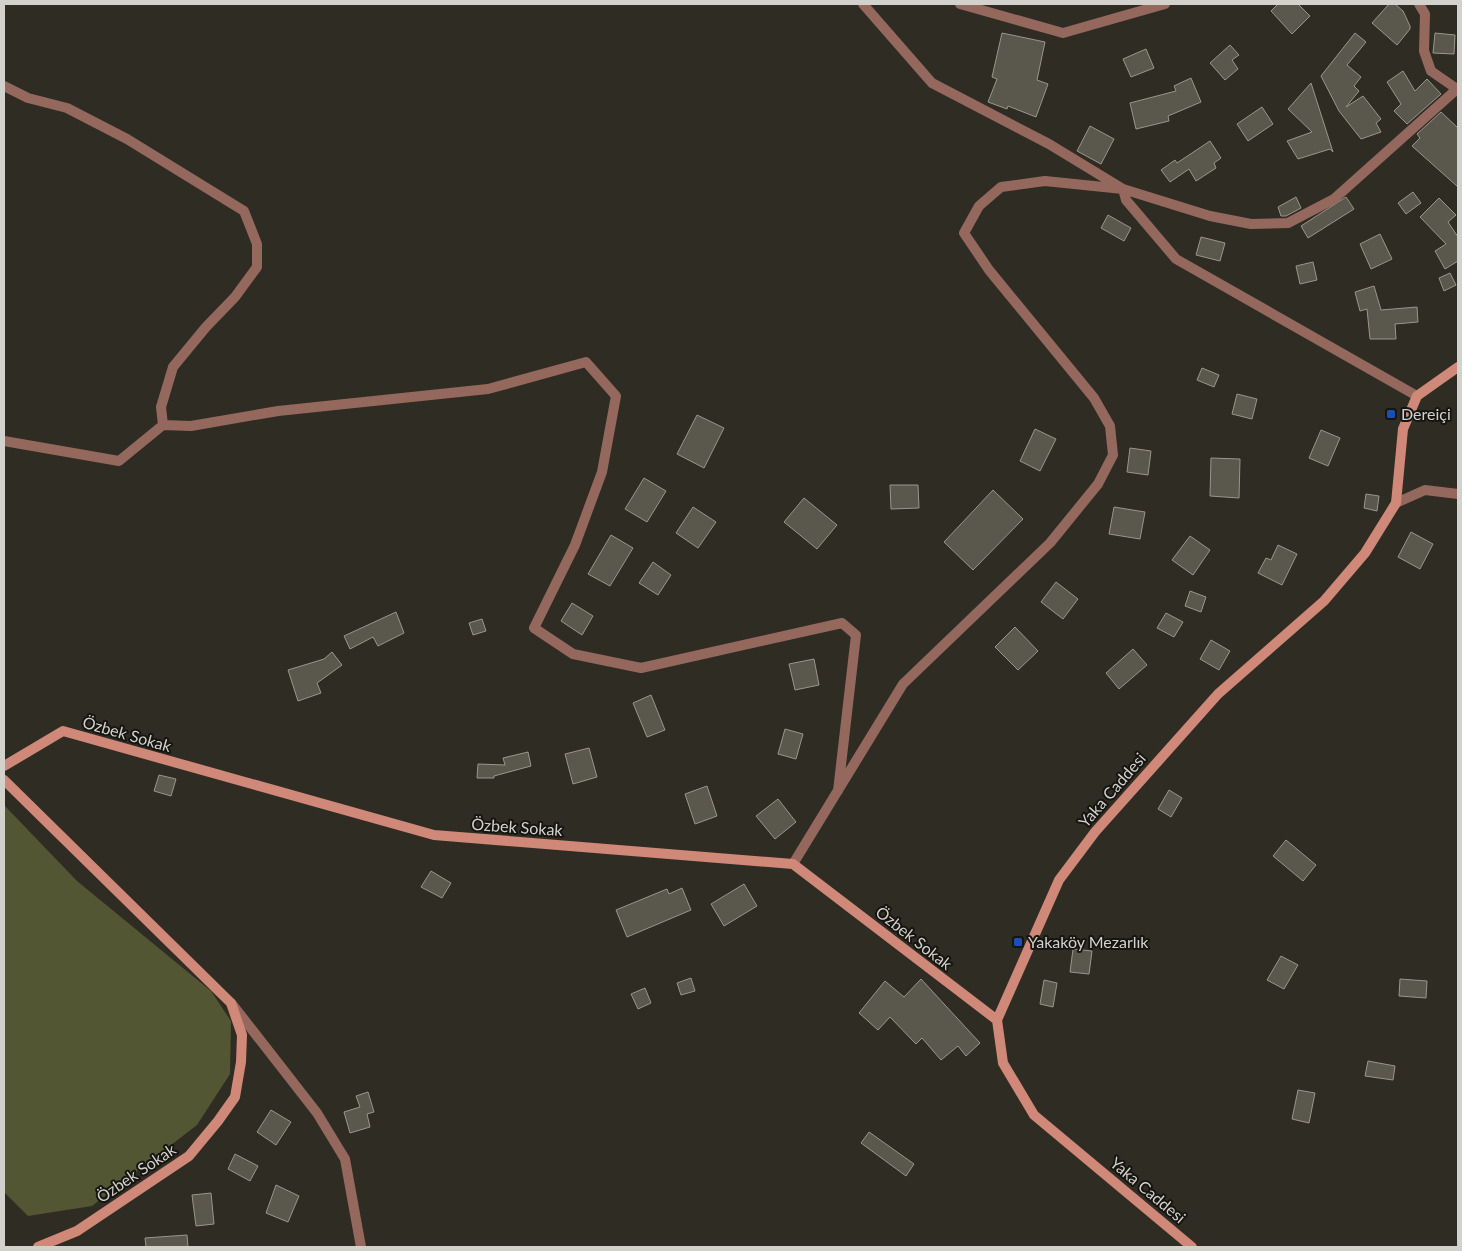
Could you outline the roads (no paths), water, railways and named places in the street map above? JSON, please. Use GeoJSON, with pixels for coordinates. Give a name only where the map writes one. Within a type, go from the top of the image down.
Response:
{"type":"FeatureCollection","features":[{"type":"Feature","properties":{"kind":"street"},"geometry":{"type":"LineString","coordinates":[[863,4],[932,83],[1049,144],[1123,190],[1126,200],[1176,259],[1417,396],[1458,367]]}},
{"type":"Feature","properties":{"kind":"street"},"geometry":{"type":"LineString","coordinates":[[960,4],[1063,33],[1165,4]]}},
{"type":"Feature","properties":{"kind":"street"},"geometry":{"type":"LineString","coordinates":[[793,864],[903,684],[1050,543],[1098,484],[1113,455],[1110,426],[1094,398],[989,270],[964,234],[979,206],[1000,187],[1045,181],[1123,190],[1201,213],[1251,224],[1288,223],[1334,199],[1458,89],[1431,71],[1424,50],[1426,14],[1419,4]]}},
{"type":"Feature","properties":{"kind":"street"},"geometry":{"type":"LineString","coordinates":[[4,86],[28,98],[67,108],[127,139],[244,211],[257,244],[257,267],[235,296],[173,367],[161,407],[162,425]]}},
{"type":"Feature","properties":{"kind":"street"},"geometry":{"type":"LineString","coordinates":[[4,441],[119,461],[162,425],[191,426],[278,411],[488,389],[586,362],[616,396],[602,472],[575,545],[534,628],[573,654],[641,668],[842,623],[856,635],[838,791]]}},
{"type":"Feature","properties":{"kind":"street","name":"Yaka Caddesi"},"geometry":{"type":"LineString","coordinates":[[1192,1247],[1034,1115],[1003,1063],[997,1020],[1059,880],[1095,832],[1218,694],[1324,601],[1365,554],[1396,503],[1404,429],[1417,396]]}},
{"type":"Feature","properties":{"kind":"street"},"geometry":{"type":"LineString","coordinates":[[1396,503],[1425,490],[1458,494]]}},
{"type":"Feature","properties":{"kind":"street","name":"Özbek Sokak"},"geometry":{"type":"LineString","coordinates":[[4,766],[63,731],[434,835],[793,864],[997,1020]]}},
{"type":"Feature","properties":{"kind":"street","name":"Özbek Sokak"},"geometry":{"type":"LineString","coordinates":[[4,780],[231,1003],[242,1035],[241,1062],[234,1097],[218,1122],[189,1156],[77,1231],[38,1247]]}},
{"type":"Feature","properties":{"kind":"street"},"geometry":{"type":"LineString","coordinates":[[231,1003],[317,1113],[345,1158],[361,1247]]}},
{"type":"Feature","properties":{"kind":"place","name":"Dereiçi"},"geometry":{"type":"Point","coordinates":[1391,414]}},
{"type":"Feature","properties":{"kind":"place","name":"Yakaköy Mezarlık"},"geometry":{"type":"Point","coordinates":[1018,942]}}]}
